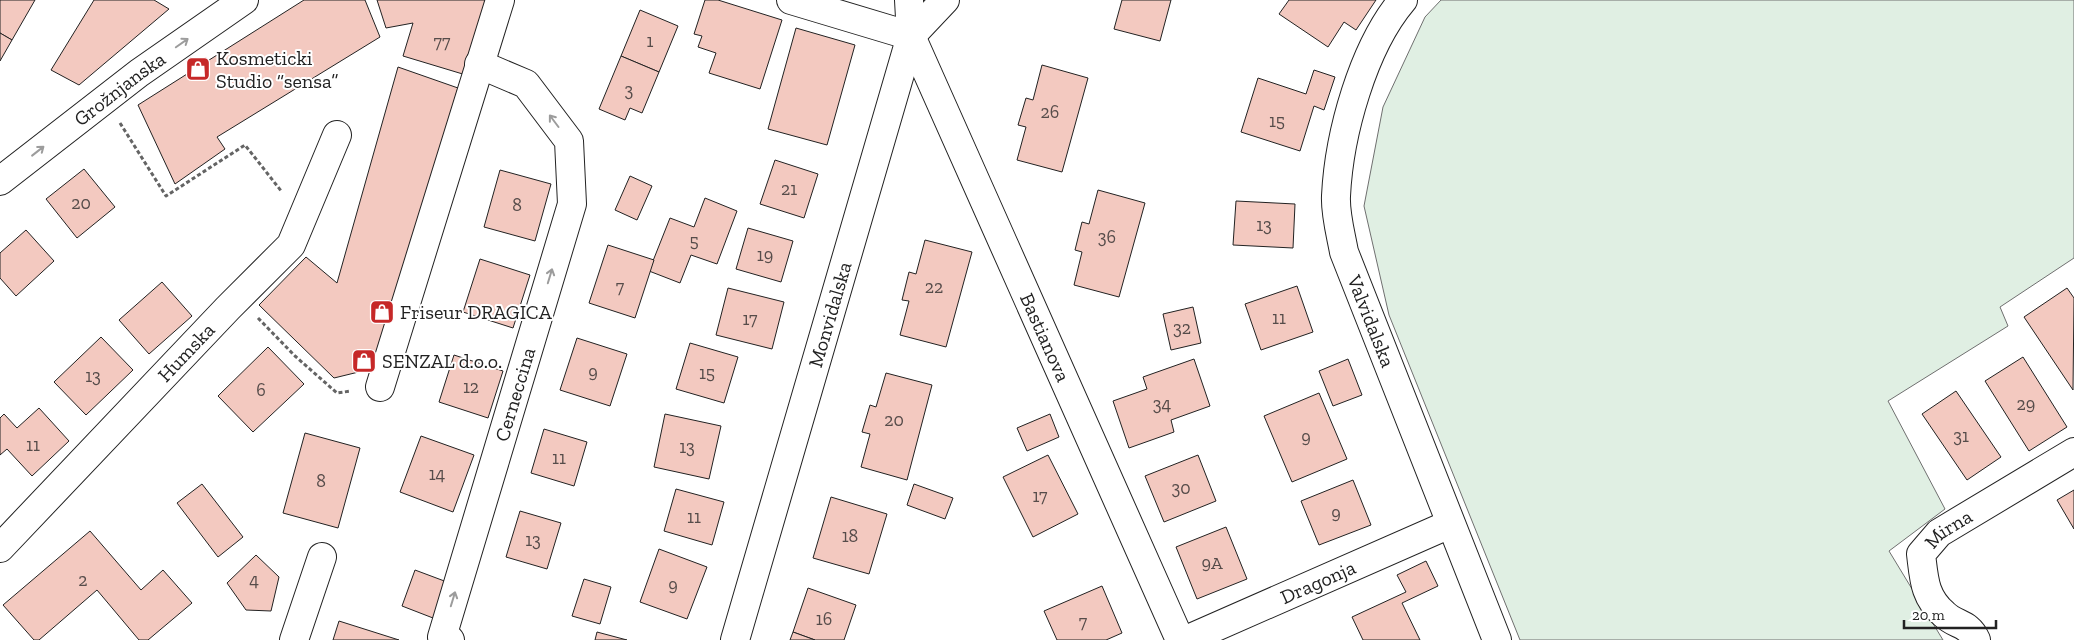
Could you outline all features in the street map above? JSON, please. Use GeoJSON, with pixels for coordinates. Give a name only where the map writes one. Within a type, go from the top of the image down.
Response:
{"type":"FeatureCollection","features":[{"type":"Feature","properties":{"kind":"street","name":"Grožnjanska"},"geometry":{"type":"LineString","coordinates":[[0,181],[105,99],[244,0]]}},
{"type":"Feature","properties":{"kind":"street"},"geometry":{"type":"LineString","coordinates":[[380,387],[500,0]]}},
{"type":"Feature","properties":{"kind":"street"},"geometry":{"type":"LineString","coordinates":[[791,0],[911,36],[909,0]]}},
{"type":"Feature","properties":{"kind":"street","name":"Monvidalska"},"geometry":{"type":"LineString","coordinates":[[735,640],[911,36],[945,0]]}},
{"type":"Feature","properties":{"kind":"street","name":"Valvidalska"},"geometry":{"type":"LineString","coordinates":[[1403,0],[1393,12],[1361,73],[1341,148],[1336,198],[1344,252],[1497,640]]}},
{"type":"Feature","properties":{"kind":"street","name":"Bastianova"},"geometry":{"type":"LineString","coordinates":[[911,36],[1180,640]]}},
{"type":"Feature","properties":{"kind":"street","name":"Cerneccina"},"geometry":{"type":"LineString","coordinates":[[450,640],[442,637],[572,204],[570,141],[526,84],[479,64]]}},
{"type":"Feature","properties":{"kind":"street","name":"Humska"},"geometry":{"type":"LineString","coordinates":[[0,548],[238,298],[291,245],[337,135]]}},
{"type":"Feature","properties":{"kind":"street","name":"Mirna"},"geometry":{"type":"LineString","coordinates":[[1976,640],[1972,630],[1944,615],[1926,591],[1921,554],[1939,533],[2074,452]]}},
{"type":"Feature","properties":{"kind":"street","name":"Dragonja"},"geometry":{"type":"LineString","coordinates":[[1186,640],[1450,524]]}},
{"type":"Feature","properties":{"kind":"street"},"geometry":{"type":"LineString","coordinates":[[294,640],[322,557]]}},
{"type":"Feature","properties":{"kind":"path"},"geometry":{"type":"LineString","coordinates":[[105,99],[166,196],[245,145],[302,218]]}},
{"type":"Feature","properties":{"kind":"path"},"geometry":{"type":"LineString","coordinates":[[238,298],[295,356],[337,393],[380,387]]}},
{"type":"Feature","properties":{"kind":"green space"},"geometry":{"type":"Polygon","coordinates":[[[1441,0],[2074,0],[2074,258],[2000,307],[2008,326],[1888,401],[1945,509],[1889,551],[1943,640],[1520,640],[1389,315],[1364,206],[1383,107],[1425,17],[1441,0]]]}},
{"type":"Feature","properties":{"kind":"building"},"geometry":{"type":"Polygon","coordinates":[[[0,0],[35,0],[12,40],[0,33],[0,0]]]}},
{"type":"Feature","properties":{"kind":"building"},"geometry":{"type":"Polygon","coordinates":[[[94,0],[154,0],[169,9],[79,85],[51,70],[94,0]]]}},
{"type":"Feature","properties":{"kind":"building"},"geometry":{"type":"Polygon","coordinates":[[[304,0],[365,0],[380,37],[217,137],[225,149],[175,184],[138,105],[304,0]]]}},
{"type":"Feature","properties":{"kind":"building"},"geometry":{"type":"Polygon","coordinates":[[[377,0],[489,0],[466,75],[403,56],[413,23],[386,28],[377,0]]]}},
{"type":"Feature","properties":{"kind":"building"},"geometry":{"type":"Polygon","coordinates":[[[705,0],[718,0],[782,20],[760,89],[709,73],[716,53],[698,47],[702,36],[694,34],[705,0]]]}},
{"type":"Feature","properties":{"kind":"building"},"geometry":{"type":"Polygon","coordinates":[[[1122,0],[1171,0],[1160,41],[1114,29],[1122,0]]]}},
{"type":"Feature","properties":{"kind":"building"},"geometry":{"type":"Polygon","coordinates":[[[1289,0],[1376,0],[1356,30],[1344,22],[1328,47],[1279,14],[1289,0]]]}},
{"type":"Feature","properties":{"kind":"building"},"geometry":{"type":"Polygon","coordinates":[[[640,10],[678,26],[659,72],[621,56],[640,10]]]}},
{"type":"Feature","properties":{"kind":"building"},"geometry":{"type":"Polygon","coordinates":[[[796,28],[855,45],[827,145],[768,129],[796,28]]]}},
{"type":"Feature","properties":{"kind":"building"},"geometry":{"type":"Polygon","coordinates":[[[0,33],[12,40],[0,61],[0,33]]]}},
{"type":"Feature","properties":{"kind":"building"},"geometry":{"type":"Polygon","coordinates":[[[621,56],[659,72],[642,113],[630,108],[625,120],[599,109],[621,56]]]}},
{"type":"Feature","properties":{"kind":"building"},"geometry":{"type":"Polygon","coordinates":[[[1042,65],[1088,78],[1062,172],[1017,160],[1026,127],[1018,125],[1026,98],[1033,100],[1042,65]]]}},
{"type":"Feature","properties":{"kind":"building"},"geometry":{"type":"Polygon","coordinates":[[[398,67],[458,88],[375,368],[334,378],[259,305],[306,257],[337,283],[398,67]]]}},
{"type":"Feature","properties":{"kind":"building"},"geometry":{"type":"Polygon","coordinates":[[[1314,70],[1335,77],[1324,110],[1314,106],[1300,151],[1241,132],[1258,78],[1306,94],[1314,70]]]}},
{"type":"Feature","properties":{"kind":"building"},"geometry":{"type":"Polygon","coordinates":[[[775,160],[818,174],[804,218],[760,204],[775,160]]]}},
{"type":"Feature","properties":{"kind":"building"},"geometry":{"type":"Polygon","coordinates":[[[84,169],[115,207],[77,238],[46,199],[84,169]]]}},
{"type":"Feature","properties":{"kind":"building"},"geometry":{"type":"Polygon","coordinates":[[[500,170],[551,184],[535,241],[484,227],[500,170]]]}},
{"type":"Feature","properties":{"kind":"building"},"geometry":{"type":"Polygon","coordinates":[[[630,176],[652,186],[637,220],[615,210],[630,176]]]}},
{"type":"Feature","properties":{"kind":"building"},"geometry":{"type":"Polygon","coordinates":[[[1098,190],[1145,203],[1119,297],[1074,285],[1082,252],[1075,250],[1082,222],[1089,224],[1098,190]]]}},
{"type":"Feature","properties":{"kind":"building"},"geometry":{"type":"Polygon","coordinates":[[[705,198],[737,211],[717,264],[691,255],[680,283],[649,271],[670,218],[694,227],[705,198]]]}},
{"type":"Feature","properties":{"kind":"building"},"geometry":{"type":"Polygon","coordinates":[[[1236,201],[1295,204],[1293,248],[1233,245],[1236,201]]]}},
{"type":"Feature","properties":{"kind":"building"},"geometry":{"type":"Polygon","coordinates":[[[748,228],[793,241],[781,282],[736,269],[748,228]]]}},
{"type":"Feature","properties":{"kind":"building"},"geometry":{"type":"Polygon","coordinates":[[[26,230],[54,261],[16,296],[0,278],[0,253],[26,230]]]}},
{"type":"Feature","properties":{"kind":"building"},"geometry":{"type":"Polygon","coordinates":[[[925,240],[972,252],[946,347],[900,335],[909,301],[902,300],[909,272],[916,274],[925,240]]]}},
{"type":"Feature","properties":{"kind":"building"},"geometry":{"type":"Polygon","coordinates":[[[608,245],[654,260],[635,318],[589,303],[608,245]]]}},
{"type":"Feature","properties":{"kind":"building"},"geometry":{"type":"Polygon","coordinates":[[[480,259],[530,275],[513,328],[463,312],[480,259]]]}},
{"type":"Feature","properties":{"kind":"building"},"geometry":{"type":"Polygon","coordinates":[[[162,282],[192,316],[149,354],[119,320],[162,282]]]}},
{"type":"Feature","properties":{"kind":"building"},"geometry":{"type":"Polygon","coordinates":[[[1297,286],[1313,332],[1261,350],[1245,304],[1297,286]]]}},
{"type":"Feature","properties":{"kind":"building"},"geometry":{"type":"Polygon","coordinates":[[[728,288],[784,302],[772,349],[716,335],[728,288]]]}},
{"type":"Feature","properties":{"kind":"building"},"geometry":{"type":"Polygon","coordinates":[[[2067,288],[2074,298],[2073,390],[2024,317],[2067,288]]]}},
{"type":"Feature","properties":{"kind":"building"},"geometry":{"type":"Polygon","coordinates":[[[1193,307],[1201,343],[1171,350],[1163,314],[1193,307]]]}},
{"type":"Feature","properties":{"kind":"building"},"geometry":{"type":"Polygon","coordinates":[[[101,337],[133,370],[86,415],[54,382],[101,337]]]}},
{"type":"Feature","properties":{"kind":"building"},"geometry":{"type":"Polygon","coordinates":[[[577,338],[627,354],[610,406],[560,390],[577,338]]]}},
{"type":"Feature","properties":{"kind":"building"},"geometry":{"type":"Polygon","coordinates":[[[690,343],[738,357],[724,403],[676,389],[690,343]]]}},
{"type":"Feature","properties":{"kind":"building"},"geometry":{"type":"Polygon","coordinates":[[[268,347],[304,384],[253,432],[218,396],[268,347]]]}},
{"type":"Feature","properties":{"kind":"building"},"geometry":{"type":"Polygon","coordinates":[[[454,355],[503,371],[488,418],[439,402],[454,355]]]}},
{"type":"Feature","properties":{"kind":"building"},"geometry":{"type":"Polygon","coordinates":[[[2023,357],[2067,427],[2029,451],[1985,381],[2023,357]]]}},
{"type":"Feature","properties":{"kind":"building"},"geometry":{"type":"Polygon","coordinates":[[[1194,359],[1210,406],[1171,420],[1174,432],[1129,448],[1113,401],[1147,389],[1143,377],[1194,359]]]}},
{"type":"Feature","properties":{"kind":"building"},"geometry":{"type":"Polygon","coordinates":[[[1348,359],[1362,395],[1333,406],[1319,371],[1348,359]]]}},
{"type":"Feature","properties":{"kind":"building"},"geometry":{"type":"Polygon","coordinates":[[[886,373],[932,385],[907,480],[861,467],[870,434],[862,432],[870,405],[876,407],[886,373]]]}},
{"type":"Feature","properties":{"kind":"building"},"geometry":{"type":"Polygon","coordinates":[[[1956,391],[2001,457],[1967,480],[1922,414],[1956,391]]]}},
{"type":"Feature","properties":{"kind":"building"},"geometry":{"type":"Polygon","coordinates":[[[1319,393],[1347,459],[1292,482],[1264,416],[1319,393]]]}},
{"type":"Feature","properties":{"kind":"building"},"geometry":{"type":"Polygon","coordinates":[[[39,408],[69,441],[32,476],[7,449],[0,455],[0,418],[4,414],[17,428],[39,408]]]}},
{"type":"Feature","properties":{"kind":"building"},"geometry":{"type":"Polygon","coordinates":[[[665,414],[721,426],[709,479],[654,467],[665,414]]]}},
{"type":"Feature","properties":{"kind":"building"},"geometry":{"type":"Polygon","coordinates":[[[1050,414],[1059,437],[1027,451],[1017,428],[1050,414]]]}},
{"type":"Feature","properties":{"kind":"building"},"geometry":{"type":"Polygon","coordinates":[[[544,429],[587,442],[574,486],[531,473],[544,429]]]}},
{"type":"Feature","properties":{"kind":"building"},"geometry":{"type":"Polygon","coordinates":[[[305,433],[360,448],[338,528],[283,513],[305,433]]]}},
{"type":"Feature","properties":{"kind":"building"},"geometry":{"type":"Polygon","coordinates":[[[421,436],[474,455],[453,512],[400,492],[421,436]]]}},
{"type":"Feature","properties":{"kind":"building"},"geometry":{"type":"Polygon","coordinates":[[[1048,455],[1078,514],[1033,537],[1003,477],[1048,455]]]}},
{"type":"Feature","properties":{"kind":"building"},"geometry":{"type":"Polygon","coordinates":[[[1198,455],[1216,501],[1164,522],[1145,476],[1198,455]]]}},
{"type":"Feature","properties":{"kind":"building"},"geometry":{"type":"Polygon","coordinates":[[[1353,480],[1371,525],[1319,545],[1301,501],[1353,480]]]}},
{"type":"Feature","properties":{"kind":"building"},"geometry":{"type":"Polygon","coordinates":[[[202,484],[243,537],[218,557],[177,503],[202,484]]]}},
{"type":"Feature","properties":{"kind":"building"},"geometry":{"type":"Polygon","coordinates":[[[914,484],[953,498],[945,519],[907,505],[914,484]]]}},
{"type":"Feature","properties":{"kind":"building"},"geometry":{"type":"Polygon","coordinates":[[[676,489],[724,502],[712,545],[664,531],[676,489]]]}},
{"type":"Feature","properties":{"kind":"building"},"geometry":{"type":"Polygon","coordinates":[[[2074,490],[2074,529],[2057,500],[2074,490]]]}},
{"type":"Feature","properties":{"kind":"building"},"geometry":{"type":"Polygon","coordinates":[[[831,497],[887,514],[869,574],[813,558],[831,497]]]}},
{"type":"Feature","properties":{"kind":"building"},"geometry":{"type":"Polygon","coordinates":[[[520,511],[561,523],[547,569],[506,557],[520,511]]]}},
{"type":"Feature","properties":{"kind":"building"},"geometry":{"type":"Polygon","coordinates":[[[1226,527],[1247,579],[1197,599],[1176,547],[1226,527]]]}},
{"type":"Feature","properties":{"kind":"building"},"geometry":{"type":"Polygon","coordinates":[[[90,531],[141,590],[163,570],[192,603],[148,640],[139,640],[97,590],[39,640],[34,640],[3,605],[90,531]]]}},
{"type":"Feature","properties":{"kind":"building"},"geometry":{"type":"Polygon","coordinates":[[[659,549],[707,567],[687,619],[640,602],[659,549]]]}},
{"type":"Feature","properties":{"kind":"building"},"geometry":{"type":"Polygon","coordinates":[[[256,555],[279,577],[271,611],[246,610],[227,583],[256,555]]]}},
{"type":"Feature","properties":{"kind":"building"},"geometry":{"type":"Polygon","coordinates":[[[1426,561],[1438,586],[1402,603],[1420,640],[1363,640],[1352,617],[1406,592],[1397,575],[1426,561]]]}},
{"type":"Feature","properties":{"kind":"building"},"geometry":{"type":"Polygon","coordinates":[[[415,570],[447,582],[433,618],[402,606],[415,570]]]}},
{"type":"Feature","properties":{"kind":"building"},"geometry":{"type":"Polygon","coordinates":[[[584,579],[611,587],[600,624],[572,616],[584,579]]]}},
{"type":"Feature","properties":{"kind":"building"},"geometry":{"type":"Polygon","coordinates":[[[1102,586],[1122,633],[1106,640],[1057,640],[1044,611],[1102,586]]]}},
{"type":"Feature","properties":{"kind":"building"},"geometry":{"type":"Polygon","coordinates":[[[808,588],[856,605],[844,640],[815,640],[793,632],[808,588]]]}},
{"type":"Feature","properties":{"kind":"building"},"geometry":{"type":"Polygon","coordinates":[[[339,621],[399,640],[333,640],[339,621]]]}},
{"type":"Feature","properties":{"kind":"building"},"geometry":{"type":"Polygon","coordinates":[[[597,632],[627,640],[595,640],[597,632]]]}},
{"type":"Feature","properties":{"kind":"building"},"geometry":{"type":"Polygon","coordinates":[[[793,632],[815,640],[790,640],[793,632]]]}},
{"type":"Feature","properties":{"kind":"place","name":"Kosmeticki Studio “sensa”"},"geometry":{"type":"Point","coordinates":[198,69]}},
{"type":"Feature","properties":{"kind":"place","name":"Friseur DRAGICA"},"geometry":{"type":"Point","coordinates":[382,312]}},
{"type":"Feature","properties":{"kind":"place","name":"SENZAL d.o.o."},"geometry":{"type":"Point","coordinates":[364,361]}}]}
